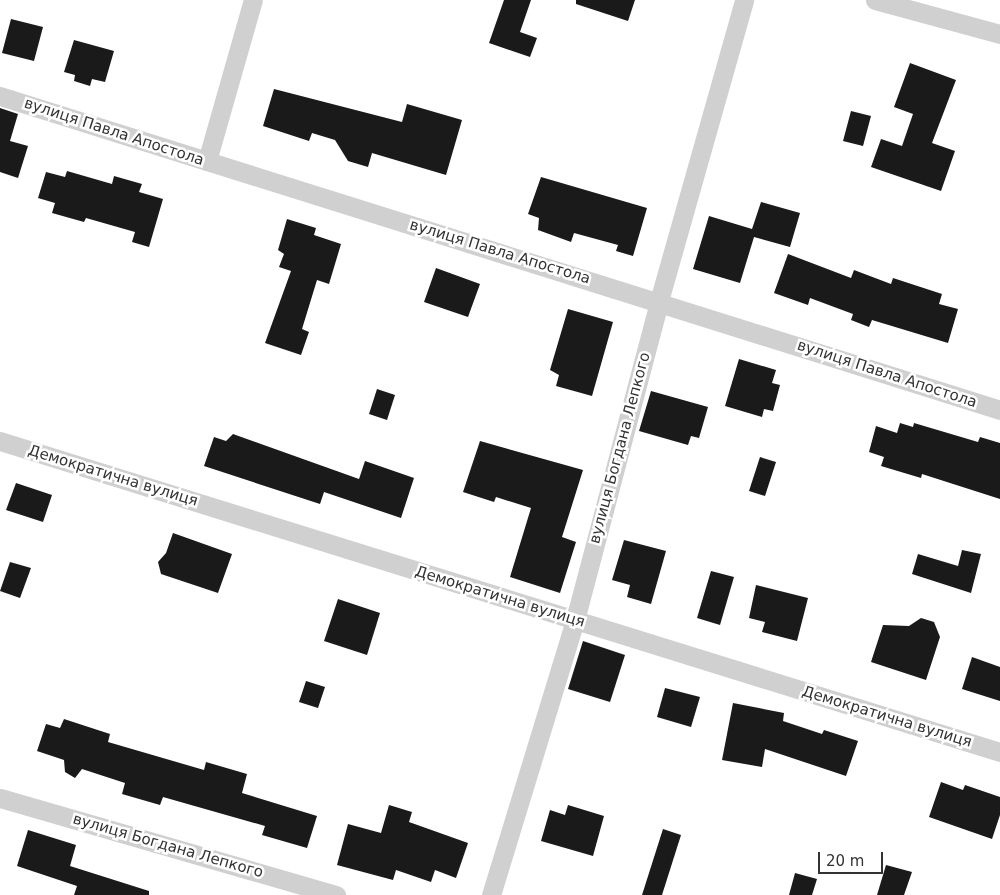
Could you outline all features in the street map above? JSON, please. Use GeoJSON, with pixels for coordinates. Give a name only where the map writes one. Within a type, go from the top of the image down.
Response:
{"type":"FeatureCollection","features":[{"type":"Feature","properties":{"kind":"street"},"geometry":{"type":"LineString","coordinates":[[206,161],[253,0]]}},
{"type":"Feature","properties":{"kind":"street","name":"вулиця Богдана Лепкого"},"geometry":{"type":"LineString","coordinates":[[491,895],[575,620],[659,301],[744,0]]}},
{"type":"Feature","properties":{"kind":"street"},"geometry":{"type":"LineString","coordinates":[[874,0],[1000,34]]}},
{"type":"Feature","properties":{"kind":"street","name":"вулиця Павла Апостола"},"geometry":{"type":"LineString","coordinates":[[0,96],[659,301],[1000,410]]}},
{"type":"Feature","properties":{"kind":"street","name":"Демократична вулиця"},"geometry":{"type":"LineString","coordinates":[[0,441],[1000,752]]}},
{"type":"Feature","properties":{"kind":"street","name":"вулиця Богдана Лепкого"},"geometry":{"type":"LineString","coordinates":[[0,798],[336,895]]}},
{"type":"Feature","properties":{"kind":"building"},"geometry":{"type":"Polygon","coordinates":[[[504,0],[531,0],[520,32],[537,38],[530,57],[489,43],[504,0]]]}},
{"type":"Feature","properties":{"kind":"building"},"geometry":{"type":"Polygon","coordinates":[[[576,0],[635,0],[628,21],[576,4],[576,0]]]}},
{"type":"Feature","properties":{"kind":"building"},"geometry":{"type":"Polygon","coordinates":[[[11,19],[43,27],[34,61],[2,53],[11,19]]]}},
{"type":"Feature","properties":{"kind":"building"},"geometry":{"type":"Polygon","coordinates":[[[74,40],[114,51],[105,82],[92,79],[90,86],[74,81],[75,75],[64,72],[74,40]]]}},
{"type":"Feature","properties":{"kind":"building"},"geometry":{"type":"Polygon","coordinates":[[[910,63],[956,80],[932,143],[955,151],[941,191],[871,167],[881,139],[902,146],[913,114],[894,107],[910,63]]]}},
{"type":"Feature","properties":{"kind":"building"},"geometry":{"type":"Polygon","coordinates":[[[274,89],[402,122],[407,104],[462,120],[446,175],[372,153],[368,167],[348,161],[335,140],[312,133],[309,141],[263,126],[274,89]]]}},
{"type":"Feature","properties":{"kind":"building"},"geometry":{"type":"Polygon","coordinates":[[[0,108],[18,114],[10,141],[28,146],[18,178],[0,172],[0,108]]]}},
{"type":"Feature","properties":{"kind":"building"},"geometry":{"type":"Polygon","coordinates":[[[851,111],[871,116],[863,146],[843,141],[851,111]]]}},
{"type":"Feature","properties":{"kind":"building"},"geometry":{"type":"Polygon","coordinates":[[[67,171],[112,184],[114,176],[142,184],[139,192],[163,199],[149,247],[132,242],[135,232],[86,218],[84,222],[52,213],[55,203],[38,198],[46,172],[65,177],[67,171]]]}},
{"type":"Feature","properties":{"kind":"building"},"geometry":{"type":"Polygon","coordinates":[[[541,177],[647,208],[633,256],[616,251],[618,245],[574,233],[571,242],[538,230],[539,218],[528,214],[541,177]]]}},
{"type":"Feature","properties":{"kind":"building"},"geometry":{"type":"Polygon","coordinates":[[[761,202],[800,213],[790,247],[754,237],[740,283],[693,269],[709,216],[752,229],[761,202]]]}},
{"type":"Feature","properties":{"kind":"building"},"geometry":{"type":"Polygon","coordinates":[[[287,219],[316,228],[314,235],[341,244],[329,284],[317,280],[302,329],[309,332],[301,355],[265,343],[291,271],[279,267],[284,254],[278,250],[287,219]]]}},
{"type":"Feature","properties":{"kind":"building"},"geometry":{"type":"Polygon","coordinates":[[[788,254],[851,278],[854,270],[891,284],[893,278],[942,294],[939,304],[958,309],[948,343],[872,320],[869,327],[851,320],[853,314],[810,298],[808,305],[774,293],[788,254]]]}},
{"type":"Feature","properties":{"kind":"building"},"geometry":{"type":"Polygon","coordinates":[[[436,268],[480,284],[468,317],[424,302],[436,268]]]}},
{"type":"Feature","properties":{"kind":"building"},"geometry":{"type":"Polygon","coordinates":[[[568,309],[613,322],[592,396],[556,386],[559,375],[550,370],[568,309]]]}},
{"type":"Feature","properties":{"kind":"building"},"geometry":{"type":"Polygon","coordinates":[[[739,359],[776,370],[772,383],[780,385],[773,411],[764,409],[762,417],[725,406],[739,359]]]}},
{"type":"Feature","properties":{"kind":"building"},"geometry":{"type":"Polygon","coordinates":[[[377,389],[395,395],[387,420],[369,414],[377,389]]]}},
{"type":"Feature","properties":{"kind":"building"},"geometry":{"type":"Polygon","coordinates":[[[651,391],[708,407],[699,438],[691,436],[688,445],[639,431],[651,391]]]}},
{"type":"Feature","properties":{"kind":"building"},"geometry":{"type":"Polygon","coordinates":[[[900,423],[913,427],[914,423],[978,442],[980,437],[1000,443],[1000,499],[922,474],[921,478],[881,466],[884,457],[869,452],[876,426],[897,433],[900,423]]]}},
{"type":"Feature","properties":{"kind":"building"},"geometry":{"type":"Polygon","coordinates":[[[233,434],[359,479],[365,461],[414,478],[401,518],[324,492],[320,504],[204,466],[214,437],[226,441],[233,434]]]}},
{"type":"Feature","properties":{"kind":"building"},"geometry":{"type":"Polygon","coordinates":[[[480,441],[583,470],[562,537],[576,542],[560,593],[510,577],[531,508],[496,497],[494,502],[463,492],[480,441]]]}},
{"type":"Feature","properties":{"kind":"building"},"geometry":{"type":"Polygon","coordinates":[[[760,457],[776,462],[765,496],[749,491],[760,457]]]}},
{"type":"Feature","properties":{"kind":"building"},"geometry":{"type":"Polygon","coordinates":[[[16,483],[52,495],[43,522],[6,510],[16,483]]]}},
{"type":"Feature","properties":{"kind":"building"},"geometry":{"type":"Polygon","coordinates":[[[173,533],[232,554],[218,593],[161,574],[158,562],[166,553],[173,533]]]}},
{"type":"Feature","properties":{"kind":"building"},"geometry":{"type":"Polygon","coordinates":[[[624,540],[666,551],[651,604],[627,597],[630,585],[612,580],[624,540]]]}},
{"type":"Feature","properties":{"kind":"building"},"geometry":{"type":"Polygon","coordinates":[[[962,550],[981,554],[971,593],[912,574],[918,554],[958,566],[962,550]]]}},
{"type":"Feature","properties":{"kind":"building"},"geometry":{"type":"Polygon","coordinates":[[[10,562],[31,568],[20,598],[0,591],[10,562]]]}},
{"type":"Feature","properties":{"kind":"building"},"geometry":{"type":"Polygon","coordinates":[[[711,571],[734,577],[720,625],[697,618],[711,571]]]}},
{"type":"Feature","properties":{"kind":"building"},"geometry":{"type":"Polygon","coordinates":[[[756,585],[808,598],[797,641],[762,632],[765,622],[749,618],[756,585]]]}},
{"type":"Feature","properties":{"kind":"building"},"geometry":{"type":"Polygon","coordinates":[[[338,599],[380,613],[367,655],[324,641],[338,599]]]}},
{"type":"Feature","properties":{"kind":"building"},"geometry":{"type":"Polygon","coordinates":[[[921,618],[934,622],[940,637],[926,680],[871,662],[883,625],[909,626],[921,618]]]}},
{"type":"Feature","properties":{"kind":"building"},"geometry":{"type":"Polygon","coordinates":[[[583,641],[625,655],[610,702],[568,689],[583,641]]]}},
{"type":"Feature","properties":{"kind":"building"},"geometry":{"type":"Polygon","coordinates":[[[972,657],[1000,667],[1000,701],[962,689],[972,657]]]}},
{"type":"Feature","properties":{"kind":"building"},"geometry":{"type":"Polygon","coordinates":[[[306,681],[325,687],[318,708],[299,702],[306,681]]]}},
{"type":"Feature","properties":{"kind":"building"},"geometry":{"type":"Polygon","coordinates":[[[665,688],[700,697],[691,727],[657,717],[665,688]]]}},
{"type":"Feature","properties":{"kind":"building"},"geometry":{"type":"Polygon","coordinates":[[[733,703],[784,713],[783,721],[822,734],[824,730],[858,741],[846,776],[765,749],[762,767],[722,760],[733,703]]]}},
{"type":"Feature","properties":{"kind":"building"},"geometry":{"type":"Polygon","coordinates":[[[64,719],[110,734],[108,742],[204,770],[206,762],[247,774],[242,793],[317,816],[307,848],[262,835],[265,826],[163,797],[160,805],[122,794],[125,783],[82,769],[75,778],[65,772],[64,760],[37,751],[46,724],[60,728],[64,719]]]}},
{"type":"Feature","properties":{"kind":"building"},"geometry":{"type":"Polygon","coordinates":[[[941,782],[963,790],[965,785],[1000,797],[1000,815],[992,839],[929,817],[941,782]]]}},
{"type":"Feature","properties":{"kind":"building"},"geometry":{"type":"Polygon","coordinates":[[[389,805],[412,812],[409,822],[468,843],[456,878],[435,870],[431,882],[396,870],[393,880],[337,865],[348,824],[381,833],[389,805]]]}},
{"type":"Feature","properties":{"kind":"building"},"geometry":{"type":"Polygon","coordinates":[[[568,805],[604,816],[593,856],[541,841],[550,810],[565,815],[568,805]]]}},
{"type":"Feature","properties":{"kind":"building"},"geometry":{"type":"Polygon","coordinates":[[[663,829],[681,835],[662,895],[642,895],[663,829]]]}},
{"type":"Feature","properties":{"kind":"building"},"geometry":{"type":"Polygon","coordinates":[[[28,830],[76,845],[70,866],[149,891],[149,895],[74,895],[77,886],[17,866],[28,830]]]}},
{"type":"Feature","properties":{"kind":"building"},"geometry":{"type":"Polygon","coordinates":[[[886,865],[912,872],[904,895],[877,895],[886,865]]]}},
{"type":"Feature","properties":{"kind":"building"},"geometry":{"type":"Polygon","coordinates":[[[795,873],[817,879],[812,895],[789,895],[795,873]]]}}]}
